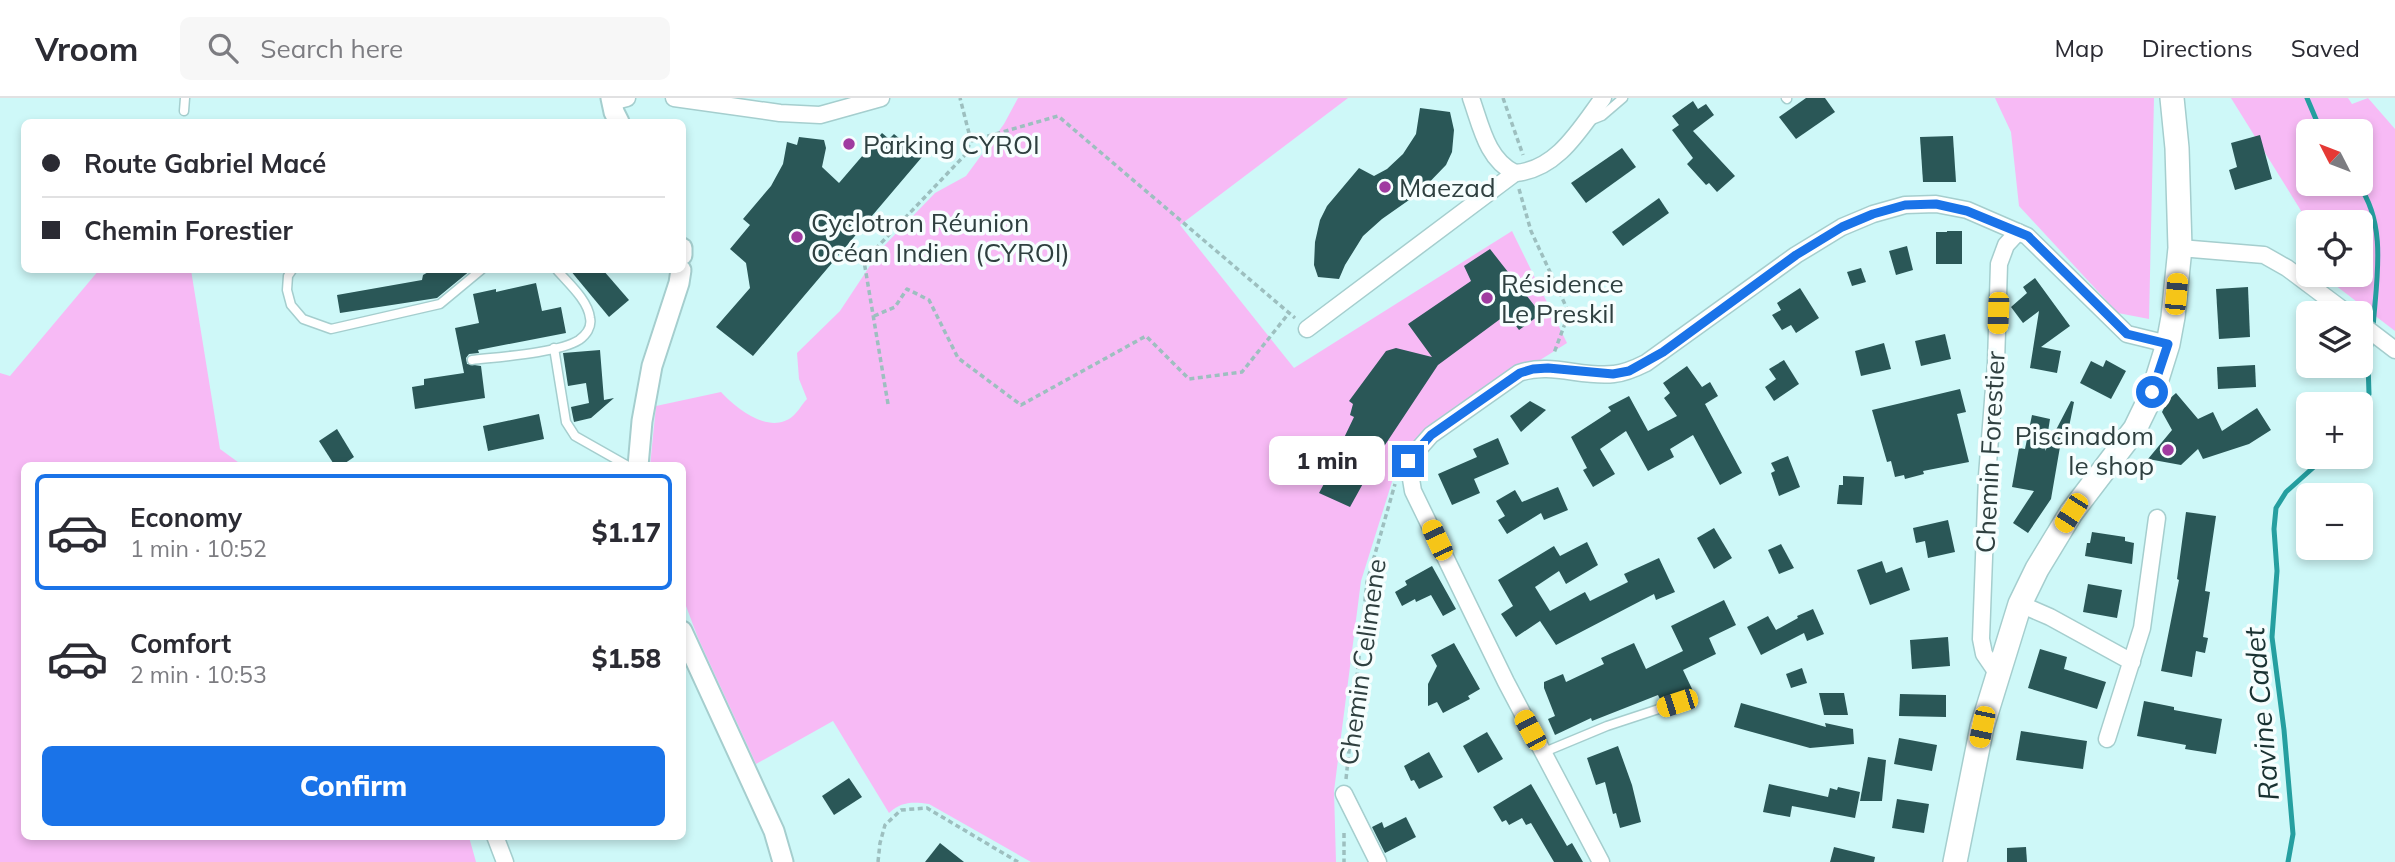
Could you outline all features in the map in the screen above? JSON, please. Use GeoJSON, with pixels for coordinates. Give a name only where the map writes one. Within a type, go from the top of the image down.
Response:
{"type":"FeatureCollection","features":[{"type":"Feature","properties":{"kind":"main road"},"geometry":{"type":"LineString","coordinates":[[1955,862],[1971,774],[1997,673],[2020,604],[2037,569],[2065,523],[2135,429],[2152,392],[2168,344],[2180,248],[2177,148],[2172,98]]}},
{"type":"Feature","properties":{"kind":"street"},"geometry":{"type":"LineString","coordinates":[[674,98],[780,113],[820,115],[881,98]]}},
{"type":"Feature","properties":{"kind":"street"},"geometry":{"type":"LineString","coordinates":[[1471,98],[1492,155],[1502,167],[1520,168],[1528,172],[1542,166],[1563,149],[1603,98]]}},
{"type":"Feature","properties":{"kind":"street"},"geometry":{"type":"LineString","coordinates":[[616,99],[619,119]]}},
{"type":"Feature","properties":{"kind":"street"},"geometry":{"type":"LineString","coordinates":[[1307,328],[1520,168]]}},
{"type":"Feature","properties":{"kind":"street"},"geometry":{"type":"LineString","coordinates":[[1601,862],[1506,682],[1413,491],[1408,461],[1431,435],[1520,373],[1548,368],[1613,374],[1629,371],[1646,363],[1796,255],[1842,227],[1905,205],[1936,204],[1967,211],[2028,236],[2127,334],[2168,344]]}},
{"type":"Feature","properties":{"kind":"street","name":"Chemin Forestier"},"geometry":{"type":"LineString","coordinates":[[1997,673],[1984,654],[1981,639],[1987,476],[1996,363],[1999,264],[2006,245],[2018,232]]}},
{"type":"Feature","properties":{"kind":"street"},"geometry":{"type":"LineString","coordinates":[[2180,248],[2264,254],[2331,301]]}},
{"type":"Feature","properties":{"kind":"street"},"geometry":{"type":"LineString","coordinates":[[638,462],[642,421],[652,366],[681,273]]}},
{"type":"Feature","properties":{"kind":"street"},"geometry":{"type":"LineString","coordinates":[[2373,333],[2395,350]]}},
{"type":"Feature","properties":{"kind":"street"},"geometry":{"type":"LineString","coordinates":[[2107,739],[2143,628],[2157,518]]}},
{"type":"Feature","properties":{"kind":"street"},"geometry":{"type":"LineString","coordinates":[[2020,604],[2050,617],[2132,662]]}},
{"type":"Feature","properties":{"kind":"street"},"geometry":{"type":"LineString","coordinates":[[686,640],[774,831],[783,862]]}},
{"type":"Feature","properties":{"kind":"street","name":"Chemin Celimene"},"geometry":{"type":"LineString","coordinates":[[1344,794],[1378,862]]}},
{"type":"Feature","properties":{"kind":"street"},"geometry":{"type":"LineString","coordinates":[[497,840],[505,862]]}},
{"type":"Feature","properties":{"kind":"lane"},"geometry":{"type":"LineString","coordinates":[[184,111],[185,98]]}},
{"type":"Feature","properties":{"kind":"lane"},"geometry":{"type":"LineString","coordinates":[[1585,122],[1602,116],[1623,98]]}},
{"type":"Feature","properties":{"kind":"lane"},"geometry":{"type":"LineString","coordinates":[[290,273],[287,290],[291,305],[303,319],[331,329],[440,304],[477,273]]}},
{"type":"Feature","properties":{"kind":"lane"},"geometry":{"type":"LineString","coordinates":[[472,360],[554,348],[578,341],[591,326],[590,316],[586,305],[559,273]]}},
{"type":"Feature","properties":{"kind":"lane"},"geometry":{"type":"LineString","coordinates":[[554,348],[566,422],[570,430],[575,436],[621,462]]}},
{"type":"Feature","properties":{"kind":"lane"},"geometry":{"type":"LineString","coordinates":[[1542,753],[1608,726],[1677,703]]}},
{"type":"Feature","properties":{"kind":"path"},"geometry":{"type":"LineString","coordinates":[[888,404],[864,261],[964,156],[971,141],[960,98]]}},
{"type":"Feature","properties":{"kind":"path"},"geometry":{"type":"LineString","coordinates":[[1503,98],[1520,168],[1531,231],[1569,313],[1548,368]]}},
{"type":"Feature","properties":{"kind":"path"},"geometry":{"type":"LineString","coordinates":[[971,141],[1058,116],[1307,328]]}},
{"type":"Feature","properties":{"kind":"path"},"geometry":{"type":"LineString","coordinates":[[874,316],[895,307],[907,289],[929,300],[958,358],[1021,405],[1146,336],[1189,380],[1242,372],[1289,313]]}},
{"type":"Feature","properties":{"kind":"path","name":"Chemin Celimene"},"geometry":{"type":"LineString","coordinates":[[1344,794],[1367,582],[1392,492],[1404,463],[1408,461]]}},
{"type":"Feature","properties":{"kind":"path"},"geometry":{"type":"LineString","coordinates":[[878,862],[886,825],[901,810],[927,808],[1018,862]]}},
{"type":"Feature","properties":{"kind":"shaded area"},"geometry":{"type":"Polygon","coordinates":[[[1018,98],[1348,98],[1180,225],[1294,368],[1512,231],[1567,343],[1427,432],[1396,469],[1361,581],[1334,791],[1336,862],[1031,862],[929,804],[908,803],[889,813],[833,721],[756,764],[698,638],[686,606],[686,462],[650,462],[656,406],[721,392],[754,418],[774,423],[793,416],[807,399],[799,379],[797,353],[840,311],[881,249],[935,193],[966,176],[1004,124],[1018,98]]]}},
{"type":"Feature","properties":{"kind":"shaded area"},"geometry":{"type":"Polygon","coordinates":[[[1995,98],[2154,98],[2149,319],[2118,313],[2019,206],[2011,132],[1995,98]]]}},
{"type":"Feature","properties":{"kind":"shaded area"},"geometry":{"type":"Polygon","coordinates":[[[2231,98],[2348,98],[2352,104],[2368,98],[2395,129],[2395,331],[2373,314],[2373,301],[2356,301],[2338,287],[2373,287],[2373,210],[2301,210],[2231,98]]]}},
{"type":"Feature","properties":{"kind":"shaded area"},"geometry":{"type":"Polygon","coordinates":[[[96,273],[191,273],[220,449],[238,462],[21,462],[21,840],[470,840],[476,862],[0,862],[0,373],[10,376],[96,273]]]}},
{"type":"Feature","properties":{"kind":"building"},"geometry":{"type":"Polygon","coordinates":[[[1806,98],[1825,98],[1835,112],[1796,139],[1779,117],[1806,98]]]}},
{"type":"Feature","properties":{"kind":"building"},"geometry":{"type":"Polygon","coordinates":[[[1693,101],[1698,109],[1706,104],[1714,115],[1693,131],[1735,176],[1717,192],[1709,183],[1706,185],[1687,164],[1693,158],[1672,130],[1679,125],[1672,116],[1693,101]]]}},
{"type":"Feature","properties":{"kind":"building","name":"Maezad"},"geometry":{"type":"Polygon","coordinates":[[[1420,108],[1450,112],[1454,130],[1452,152],[1446,165],[1419,193],[1363,236],[1339,279],[1318,277],[1314,265],[1315,242],[1320,220],[1327,206],[1359,168],[1374,176],[1387,169],[1403,154],[1416,134],[1420,108]]]}},
{"type":"Feature","properties":{"kind":"building","name":"Cyclotron Réunion Océan Indien (CYROI)"},"geometry":{"type":"Polygon","coordinates":[[[882,133],[889,139],[894,134],[922,157],[753,356],[716,327],[750,288],[746,263],[730,249],[750,225],[743,219],[771,186],[783,164],[787,142],[797,145],[799,137],[824,140],[826,148],[822,167],[839,183],[882,133]]]}},
{"type":"Feature","properties":{"kind":"building"},"geometry":{"type":"Polygon","coordinates":[[[2260,135],[2272,179],[2235,190],[2229,170],[2237,167],[2231,143],[2260,135]]]}},
{"type":"Feature","properties":{"kind":"building"},"geometry":{"type":"Polygon","coordinates":[[[1953,136],[1956,182],[1923,182],[1920,137],[1953,136]]]}},
{"type":"Feature","properties":{"kind":"building"},"geometry":{"type":"Polygon","coordinates":[[[1622,148],[1636,167],[1586,203],[1571,183],[1622,148]]]}},
{"type":"Feature","properties":{"kind":"building"},"geometry":{"type":"Polygon","coordinates":[[[1659,198],[1669,213],[1623,246],[1612,232],[1659,198]]]}},
{"type":"Feature","properties":{"kind":"building"},"geometry":{"type":"Polygon","coordinates":[[[1962,231],[1962,264],[1936,264],[1936,232],[1962,231]]]}},
{"type":"Feature","properties":{"kind":"building"},"geometry":{"type":"Polygon","coordinates":[[[1907,246],[1913,270],[1896,275],[1889,251],[1907,246]]]}},
{"type":"Feature","properties":{"kind":"building"},"geometry":{"type":"Polygon","coordinates":[[[1490,249],[1541,314],[1519,330],[1507,314],[1438,365],[1381,451],[1350,507],[1319,493],[1333,467],[1318,459],[1327,441],[1342,442],[1354,417],[1350,415],[1353,404],[1349,401],[1386,351],[1396,348],[1432,357],[1408,324],[1471,281],[1464,266],[1490,249]]]}},
{"type":"Feature","properties":{"kind":"building"},"geometry":{"type":"Polygon","coordinates":[[[1861,268],[1866,282],[1852,286],[1847,272],[1861,268]]]}},
{"type":"Feature","properties":{"kind":"building"},"geometry":{"type":"Polygon","coordinates":[[[467,273],[437,298],[340,313],[337,295],[422,280],[423,275],[467,273]]]}},
{"type":"Feature","properties":{"kind":"building"},"geometry":{"type":"Polygon","coordinates":[[[572,273],[606,273],[629,300],[609,317],[572,273]]]}},
{"type":"Feature","properties":{"kind":"building"},"geometry":{"type":"Polygon","coordinates":[[[2035,278],[2070,326],[2041,347],[2061,351],[2057,373],[2030,368],[2039,311],[2023,323],[2011,307],[2027,293],[2023,287],[2035,278]]]}},
{"type":"Feature","properties":{"kind":"building"},"geometry":{"type":"Polygon","coordinates":[[[536,283],[542,311],[561,307],[566,333],[469,354],[466,358],[467,364],[481,366],[485,398],[415,409],[412,387],[424,385],[424,379],[464,373],[455,328],[479,323],[473,294],[536,283]]]}},
{"type":"Feature","properties":{"kind":"building"},"geometry":{"type":"Polygon","coordinates":[[[2248,287],[2250,337],[2219,339],[2216,289],[2248,287]]]}},
{"type":"Feature","properties":{"kind":"building"},"geometry":{"type":"Polygon","coordinates":[[[1800,288],[1819,318],[1796,333],[1791,325],[1782,330],[1772,315],[1781,310],[1777,303],[1800,288]]]}},
{"type":"Feature","properties":{"kind":"building"},"geometry":{"type":"Polygon","coordinates":[[[1945,334],[1951,359],[1921,366],[1915,341],[1945,334]]]}},
{"type":"Feature","properties":{"kind":"building"},"geometry":{"type":"Polygon","coordinates":[[[1884,343],[1891,369],[1861,376],[1855,351],[1884,343]]]}},
{"type":"Feature","properties":{"kind":"building"},"geometry":{"type":"Polygon","coordinates":[[[600,350],[604,400],[614,398],[591,418],[574,422],[571,407],[589,403],[586,383],[568,386],[563,353],[600,350]]]}},
{"type":"Feature","properties":{"kind":"building"},"geometry":{"type":"Polygon","coordinates":[[[1784,360],[1799,384],[1774,401],[1765,387],[1776,379],[1769,369],[1784,360]]]}},
{"type":"Feature","properties":{"kind":"building"},"geometry":{"type":"Polygon","coordinates":[[[2106,360],[2126,371],[2111,399],[2080,383],[2091,361],[2103,367],[2106,360]]]}},
{"type":"Feature","properties":{"kind":"building"},"geometry":{"type":"Polygon","coordinates":[[[2255,365],[2256,387],[2218,389],[2217,367],[2255,365]]]}},
{"type":"Feature","properties":{"kind":"building"},"geometry":{"type":"Polygon","coordinates":[[[1687,366],[1702,387],[1710,382],[1718,396],[1705,404],[1742,473],[1720,485],[1693,435],[1670,449],[1674,457],[1648,471],[1626,431],[1600,449],[1615,474],[1593,487],[1583,470],[1587,468],[1571,437],[1611,411],[1608,407],[1629,396],[1648,431],[1677,416],[1664,398],[1670,393],[1663,383],[1687,366]]]}},
{"type":"Feature","properties":{"kind":"building"},"geometry":{"type":"Polygon","coordinates":[[[1960,389],[1966,412],[1957,414],[1969,462],[1923,471],[1924,474],[1905,479],[1904,475],[1895,477],[1891,461],[1887,462],[1872,410],[1960,389]]]}},
{"type":"Feature","properties":{"kind":"building"},"geometry":{"type":"Polygon","coordinates":[[[2176,393],[2198,419],[2213,412],[2222,431],[2257,408],[2271,430],[2249,444],[2203,459],[2198,449],[2181,465],[2148,459],[2172,430],[2162,412],[2168,400],[2176,393]]]}},
{"type":"Feature","properties":{"kind":"building"},"geometry":{"type":"Polygon","coordinates":[[[1530,401],[1546,410],[1521,432],[1510,416],[1530,401]]]}},
{"type":"Feature","properties":{"kind":"building"},"geometry":{"type":"Polygon","coordinates":[[[2071,401],[2074,402],[2066,442],[2061,441],[2051,499],[2028,533],[2013,523],[2034,491],[2012,487],[2019,448],[2025,449],[2032,415],[2050,419],[2045,451],[2071,401]]]}},
{"type":"Feature","properties":{"kind":"building"},"geometry":{"type":"Polygon","coordinates":[[[539,414],[544,439],[488,451],[483,426],[539,414]]]}},
{"type":"Feature","properties":{"kind":"building"},"geometry":{"type":"Polygon","coordinates":[[[337,429],[354,457],[347,462],[332,462],[319,441],[337,429]]]}},
{"type":"Feature","properties":{"kind":"building"},"geometry":{"type":"Polygon","coordinates":[[[1498,438],[1509,464],[1474,479],[1480,493],[1452,505],[1438,474],[1477,457],[1473,449],[1498,438]]]}},
{"type":"Feature","properties":{"kind":"building"},"geometry":{"type":"Polygon","coordinates":[[[1788,456],[1800,487],[1779,496],[1771,473],[1775,471],[1771,463],[1788,456]]]}},
{"type":"Feature","properties":{"kind":"building"},"geometry":{"type":"Polygon","coordinates":[[[1843,476],[1864,477],[1862,505],[1837,504],[1843,476]]]}},
{"type":"Feature","properties":{"kind":"building"},"geometry":{"type":"Polygon","coordinates":[[[1558,487],[1568,510],[1544,520],[1541,513],[1507,534],[1498,520],[1505,516],[1496,501],[1515,490],[1522,502],[1558,487]]]}},
{"type":"Feature","properties":{"kind":"building"},"geometry":{"type":"Polygon","coordinates":[[[2186,512],[2216,516],[2205,591],[2210,592],[2203,637],[2208,638],[2205,653],[2196,651],[2192,677],[2161,671],[2179,580],[2186,512]]]}},
{"type":"Feature","properties":{"kind":"building"},"geometry":{"type":"Polygon","coordinates":[[[1948,520],[1955,552],[1928,558],[1925,541],[1916,543],[1913,528],[1948,520]]]}},
{"type":"Feature","properties":{"kind":"building"},"geometry":{"type":"Polygon","coordinates":[[[1714,528],[1732,558],[1714,569],[1697,538],[1714,528]]]}},
{"type":"Feature","properties":{"kind":"building"},"geometry":{"type":"Polygon","coordinates":[[[2092,532],[2125,537],[2125,541],[2134,543],[2132,564],[2085,556],[2092,532]]]}},
{"type":"Feature","properties":{"kind":"building"},"geometry":{"type":"Polygon","coordinates":[[[1587,542],[1598,565],[1566,584],[1559,571],[1535,587],[1550,611],[1585,592],[1590,601],[1628,582],[1624,574],[1659,558],[1675,592],[1656,600],[1654,594],[1556,645],[1540,621],[1516,637],[1501,614],[1513,606],[1498,580],[1554,546],[1560,556],[1587,542]]]}},
{"type":"Feature","properties":{"kind":"building"},"geometry":{"type":"Polygon","coordinates":[[[1781,544],[1794,568],[1779,574],[1768,550],[1781,544]]]}},
{"type":"Feature","properties":{"kind":"building"},"geometry":{"type":"Polygon","coordinates":[[[1882,561],[1886,573],[1902,567],[1910,590],[1870,605],[1857,570],[1882,561]]]}},
{"type":"Feature","properties":{"kind":"building"},"geometry":{"type":"Polygon","coordinates":[[[1432,566],[1456,609],[1443,616],[1431,595],[1402,606],[1395,592],[1407,585],[1405,581],[1432,566]]]}},
{"type":"Feature","properties":{"kind":"building"},"geometry":{"type":"Polygon","coordinates":[[[2088,584],[2122,590],[2117,618],[2083,612],[2088,584]]]}},
{"type":"Feature","properties":{"kind":"building"},"geometry":{"type":"Polygon","coordinates":[[[1724,600],[1736,625],[1709,638],[1716,654],[1683,670],[1693,691],[1661,701],[1658,695],[1592,721],[1591,718],[1555,735],[1548,719],[1555,716],[1544,682],[1563,674],[1566,682],[1604,664],[1601,658],[1634,643],[1646,669],[1683,651],[1671,626],[1724,600]]]}},
{"type":"Feature","properties":{"kind":"building"},"geometry":{"type":"Polygon","coordinates":[[[1813,609],[1824,634],[1807,641],[1804,633],[1761,655],[1747,627],[1768,616],[1776,630],[1813,609]]]}},
{"type":"Feature","properties":{"kind":"building"},"geometry":{"type":"Polygon","coordinates":[[[1948,637],[1950,666],[1912,669],[1910,640],[1948,637]]]}},
{"type":"Feature","properties":{"kind":"building"},"geometry":{"type":"Polygon","coordinates":[[[1454,643],[1480,689],[1468,696],[1470,699],[1443,713],[1437,702],[1428,706],[1428,684],[1437,666],[1431,655],[1454,643]]]}},
{"type":"Feature","properties":{"kind":"building"},"geometry":{"type":"Polygon","coordinates":[[[2040,649],[2067,657],[2064,669],[2106,682],[2097,709],[2028,688],[2040,649]]]}},
{"type":"Feature","properties":{"kind":"building"},"geometry":{"type":"Polygon","coordinates":[[[1802,668],[1807,683],[1791,688],[1786,674],[1802,668]]]}},
{"type":"Feature","properties":{"kind":"building"},"geometry":{"type":"Polygon","coordinates":[[[1819,693],[1844,693],[1848,715],[1824,715],[1819,693]]]}},
{"type":"Feature","properties":{"kind":"building"},"geometry":{"type":"Polygon","coordinates":[[[1900,694],[1946,695],[1946,717],[1899,716],[1900,694]]]}},
{"type":"Feature","properties":{"kind":"building"},"geometry":{"type":"Polygon","coordinates":[[[2144,701],[2222,719],[2216,754],[2185,749],[2186,745],[2137,736],[2144,701]]]}},
{"type":"Feature","properties":{"kind":"building"},"geometry":{"type":"Polygon","coordinates":[[[1741,703],[1826,727],[1825,723],[1853,729],[1854,744],[1810,748],[1734,727],[1741,703]]]}},
{"type":"Feature","properties":{"kind":"building"},"geometry":{"type":"Polygon","coordinates":[[[2021,731],[2087,741],[2083,769],[2016,760],[2021,731]]]}},
{"type":"Feature","properties":{"kind":"building"},"geometry":{"type":"Polygon","coordinates":[[[1487,732],[1503,759],[1478,773],[1463,746],[1487,732]]]}},
{"type":"Feature","properties":{"kind":"building"},"geometry":{"type":"Polygon","coordinates":[[[1899,738],[1937,745],[1932,771],[1894,764],[1899,738]]]}},
{"type":"Feature","properties":{"kind":"building"},"geometry":{"type":"Polygon","coordinates":[[[1618,746],[1632,785],[1641,822],[1620,828],[1616,813],[1613,814],[1605,782],[1596,785],[1587,758],[1618,746]]]}},
{"type":"Feature","properties":{"kind":"building"},"geometry":{"type":"Polygon","coordinates":[[[1429,752],[1443,777],[1419,789],[1414,780],[1411,781],[1404,766],[1429,752]]]}},
{"type":"Feature","properties":{"kind":"building"},"geometry":{"type":"Polygon","coordinates":[[[1868,757],[1886,760],[1882,801],[1860,801],[1868,757]]]}},
{"type":"Feature","properties":{"kind":"building"},"geometry":{"type":"Polygon","coordinates":[[[849,778],[862,797],[834,815],[822,796],[849,778]]]}},
{"type":"Feature","properties":{"kind":"building"},"geometry":{"type":"Polygon","coordinates":[[[1531,784],[1567,846],[1572,843],[1583,862],[1554,862],[1531,823],[1526,825],[1522,818],[1509,825],[1506,820],[1502,822],[1493,807],[1531,784]]]}},
{"type":"Feature","properties":{"kind":"building"},"geometry":{"type":"Polygon","coordinates":[[[1769,784],[1828,797],[1830,788],[1860,792],[1855,818],[1792,806],[1790,817],[1763,812],[1769,784]]]}},
{"type":"Feature","properties":{"kind":"building"},"geometry":{"type":"Polygon","coordinates":[[[1897,799],[1929,804],[1924,833],[1892,828],[1897,799]]]}},
{"type":"Feature","properties":{"kind":"building"},"geometry":{"type":"Polygon","coordinates":[[[1406,817],[1416,837],[1385,853],[1372,827],[1382,822],[1384,828],[1406,817]]]}},
{"type":"Feature","properties":{"kind":"building"},"geometry":{"type":"Polygon","coordinates":[[[940,843],[964,862],[925,862],[940,843]]]}},
{"type":"Feature","properties":{"kind":"building"},"geometry":{"type":"Polygon","coordinates":[[[1834,847],[1875,857],[1874,862],[1830,862],[1834,847]]]}},
{"type":"Feature","properties":{"kind":"building"},"geometry":{"type":"Polygon","coordinates":[[[2026,847],[2027,862],[2007,862],[2007,848],[2026,847]]]}},
{"type":"Feature","properties":{"kind":"waterway","name":"Ravine Cadet"},"geometry":{"type":"LineString","coordinates":[[2307,98],[2316,119]]}},
{"type":"Feature","properties":{"kind":"waterway","name":"Ravine Cadet"},"geometry":{"type":"LineString","coordinates":[[2365,196],[2377,235],[2373,328]]}},
{"type":"Feature","properties":{"kind":"waterway","name":"Ravine Cadet"},"geometry":{"type":"LineString","coordinates":[[2368,378],[2369,392]]}},
{"type":"Feature","properties":{"kind":"waterway","name":"Ravine Cadet"},"geometry":{"type":"LineString","coordinates":[[2288,862],[2293,834],[2272,637],[2277,571],[2274,529],[2276,508],[2286,492],[2312,469]]}},
{"type":"Feature","properties":{"kind":"place","name":"Parking CYROI"},"geometry":{"type":"Point","coordinates":[849,144]}},
{"type":"Feature","properties":{"kind":"place","name":"Maezad"},"geometry":{"type":"Point","coordinates":[1385,187]}},
{"type":"Feature","properties":{"kind":"place","name":"Cyclotron Réunion Océan Indien (CYROI)"},"geometry":{"type":"Point","coordinates":[797,237]}},
{"type":"Feature","properties":{"kind":"place","name":"Résidence Le Preskil"},"geometry":{"type":"Point","coordinates":[1487,298]}},
{"type":"Feature","properties":{"kind":"place","name":"Piscinadom le shop"},"geometry":{"type":"Point","coordinates":[2168,450]}},
{"type":"Feature","properties":{"kind":"route"},"geometry":{"type":"LineString","coordinates":[[1408,461],[1431,435],[1520,373],[1548,368],[1613,374],[1629,371],[1663,352],[1796,255],[1842,227],[1905,205],[1936,204],[1967,211],[2028,236],[2127,334],[2168,344],[2152,392]]}}]}
